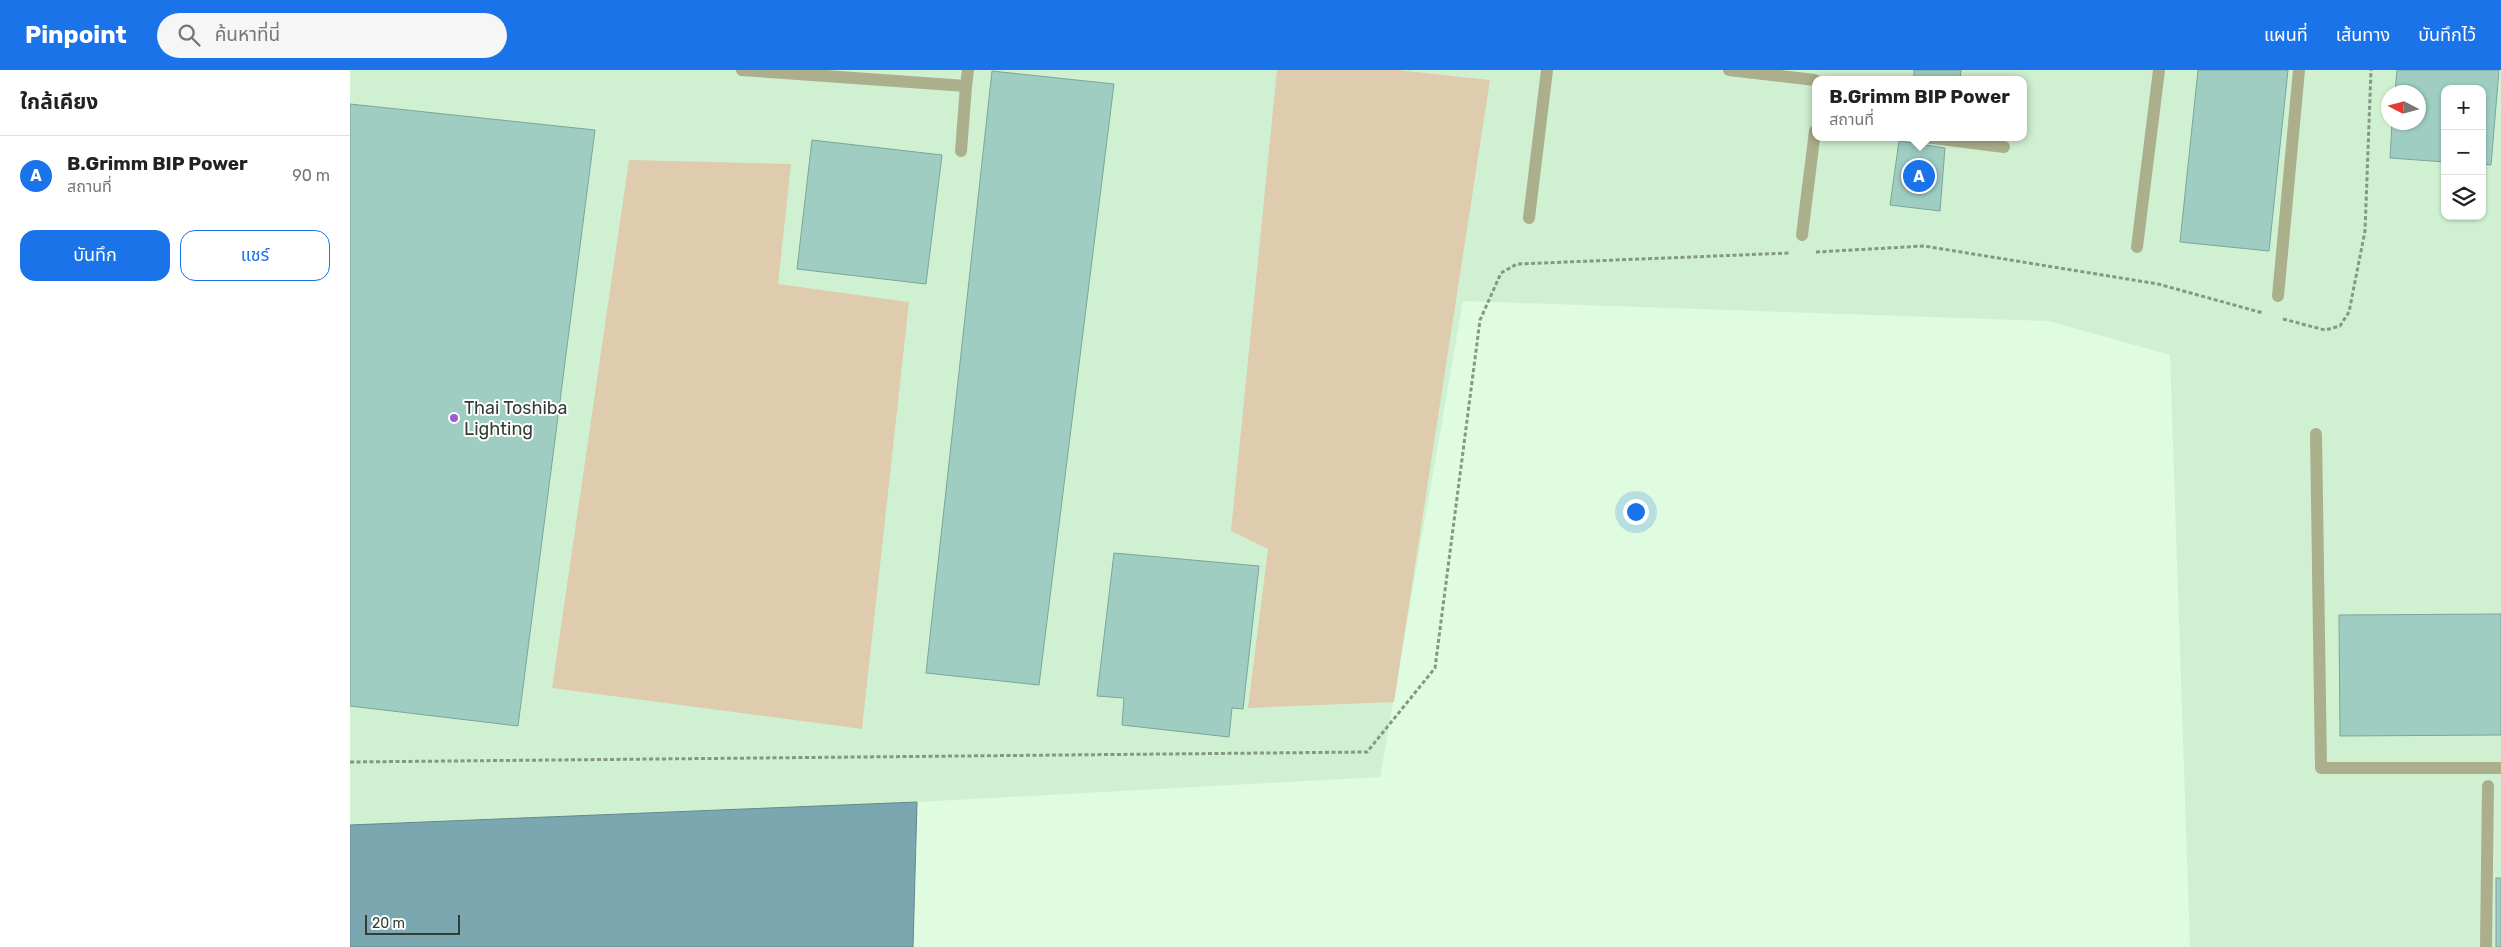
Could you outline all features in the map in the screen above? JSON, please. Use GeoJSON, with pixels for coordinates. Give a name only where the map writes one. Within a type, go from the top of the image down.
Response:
{"type":"FeatureCollection","features":[{"type":"Feature","properties":{"kind":"street"},"geometry":{"type":"LineString","coordinates":[[742,70],[966,86]]}},
{"type":"Feature","properties":{"kind":"street"},"geometry":{"type":"LineString","coordinates":[[960,151],[968,70]]}},
{"type":"Feature","properties":{"kind":"street"},"geometry":{"type":"LineString","coordinates":[[1529,218],[1547,70]]}},
{"type":"Feature","properties":{"kind":"street"},"geometry":{"type":"LineString","coordinates":[[1729,70],[1812,80]]}},
{"type":"Feature","properties":{"kind":"street"},"geometry":{"type":"LineString","coordinates":[[2137,247],[2159,70]]}},
{"type":"Feature","properties":{"kind":"street"},"geometry":{"type":"LineString","coordinates":[[2278,296],[2299,70]]}},
{"type":"Feature","properties":{"kind":"street"},"geometry":{"type":"LineString","coordinates":[[1802,235],[1814,141]]}},
{"type":"Feature","properties":{"kind":"street"},"geometry":{"type":"LineString","coordinates":[[1957,141],[2004,147]]}},
{"type":"Feature","properties":{"kind":"street"},"geometry":{"type":"LineString","coordinates":[[2316,434],[2321,768],[2501,768]]}},
{"type":"Feature","properties":{"kind":"street"},"geometry":{"type":"LineString","coordinates":[[2486,947],[2488,786]]}},
{"type":"Feature","properties":{"kind":"path"},"geometry":{"type":"LineString","coordinates":[[2278,318],[2324,330],[2340,326],[2349,312],[2366,232],[2371,70]]}},
{"type":"Feature","properties":{"kind":"path"},"geometry":{"type":"LineString","coordinates":[[1813,252],[1924,246],[2158,284],[2269,315]]}},
{"type":"Feature","properties":{"kind":"path"},"geometry":{"type":"LineString","coordinates":[[350,762],[1367,752],[1435,668],[1480,320],[1501,274],[1517,264],[1794,253]]}},
{"type":"Feature","properties":{"kind":"shaded area"},"geometry":{"type":"Polygon","coordinates":[[[350,70],[2501,70],[2501,947],[2190,947],[2170,355],[2049,321],[1463,301],[1380,777],[917,802],[350,825],[350,70]]]}},
{"type":"Feature","properties":{"kind":"shaded area"},"geometry":{"type":"Polygon","coordinates":[[[1277,70],[1397,70],[1490,80],[1394,702],[1248,708],[1268,549],[1231,531],[1277,70]]]}},
{"type":"Feature","properties":{"kind":"shaded area"},"geometry":{"type":"Polygon","coordinates":[[[629,160],[791,164],[778,284],[909,302],[862,729],[552,688],[629,160]]]}},
{"type":"Feature","properties":{"kind":"water"},"geometry":{"type":"Polygon","coordinates":[[[917,802],[913,947],[350,947],[350,825],[917,802]]]}},
{"type":"Feature","properties":{"kind":"building"},"geometry":{"type":"Polygon","coordinates":[[[1914,70],[1961,70],[1960,76],[1914,76],[1914,70]]]}},
{"type":"Feature","properties":{"kind":"building"},"geometry":{"type":"Polygon","coordinates":[[[2198,70],[2288,70],[2269,251],[2180,242],[2198,70]]]}},
{"type":"Feature","properties":{"kind":"building"},"geometry":{"type":"Polygon","coordinates":[[[2397,70],[2499,70],[2491,165],[2486,164],[2486,85],[2441,85],[2441,162],[2390,158],[2392,130],[2426,130],[2426,85],[2396,85],[2397,70]]]}},
{"type":"Feature","properties":{"kind":"building"},"geometry":{"type":"Polygon","coordinates":[[[992,71],[1114,84],[1039,685],[926,673],[992,71]]]}},
{"type":"Feature","properties":{"kind":"building","name":"Thai Toshiba Lighting"},"geometry":{"type":"Polygon","coordinates":[[[350,104],[595,130],[518,726],[350,706],[350,104]]]}},
{"type":"Feature","properties":{"kind":"building"},"geometry":{"type":"Polygon","coordinates":[[[812,140],[942,155],[926,284],[797,269],[812,140]]]}},
{"type":"Feature","properties":{"kind":"building"},"geometry":{"type":"Polygon","coordinates":[[[1899,141],[1945,148],[1940,211],[1890,205],[1899,141]]]}},
{"type":"Feature","properties":{"kind":"building"},"geometry":{"type":"Polygon","coordinates":[[[1114,553],[1259,566],[1243,709],[1232,708],[1229,737],[1122,725],[1124,698],[1097,696],[1114,553]]]}},
{"type":"Feature","properties":{"kind":"building"},"geometry":{"type":"Polygon","coordinates":[[[2501,614],[2501,735],[2340,736],[2339,615],[2501,614]]]}},
{"type":"Feature","properties":{"kind":"building"},"geometry":{"type":"Polygon","coordinates":[[[2496,878],[2501,878],[2501,947],[2496,947],[2496,878]]]}},
{"type":"Feature","properties":{"kind":"place","name":"B.Grimm BIP Power"},"geometry":{"type":"Point","coordinates":[1919,176]}},
{"type":"Feature","properties":{"kind":"place","name":"Thai Toshiba Lighting"},"geometry":{"type":"Point","coordinates":[454,418]}}]}
